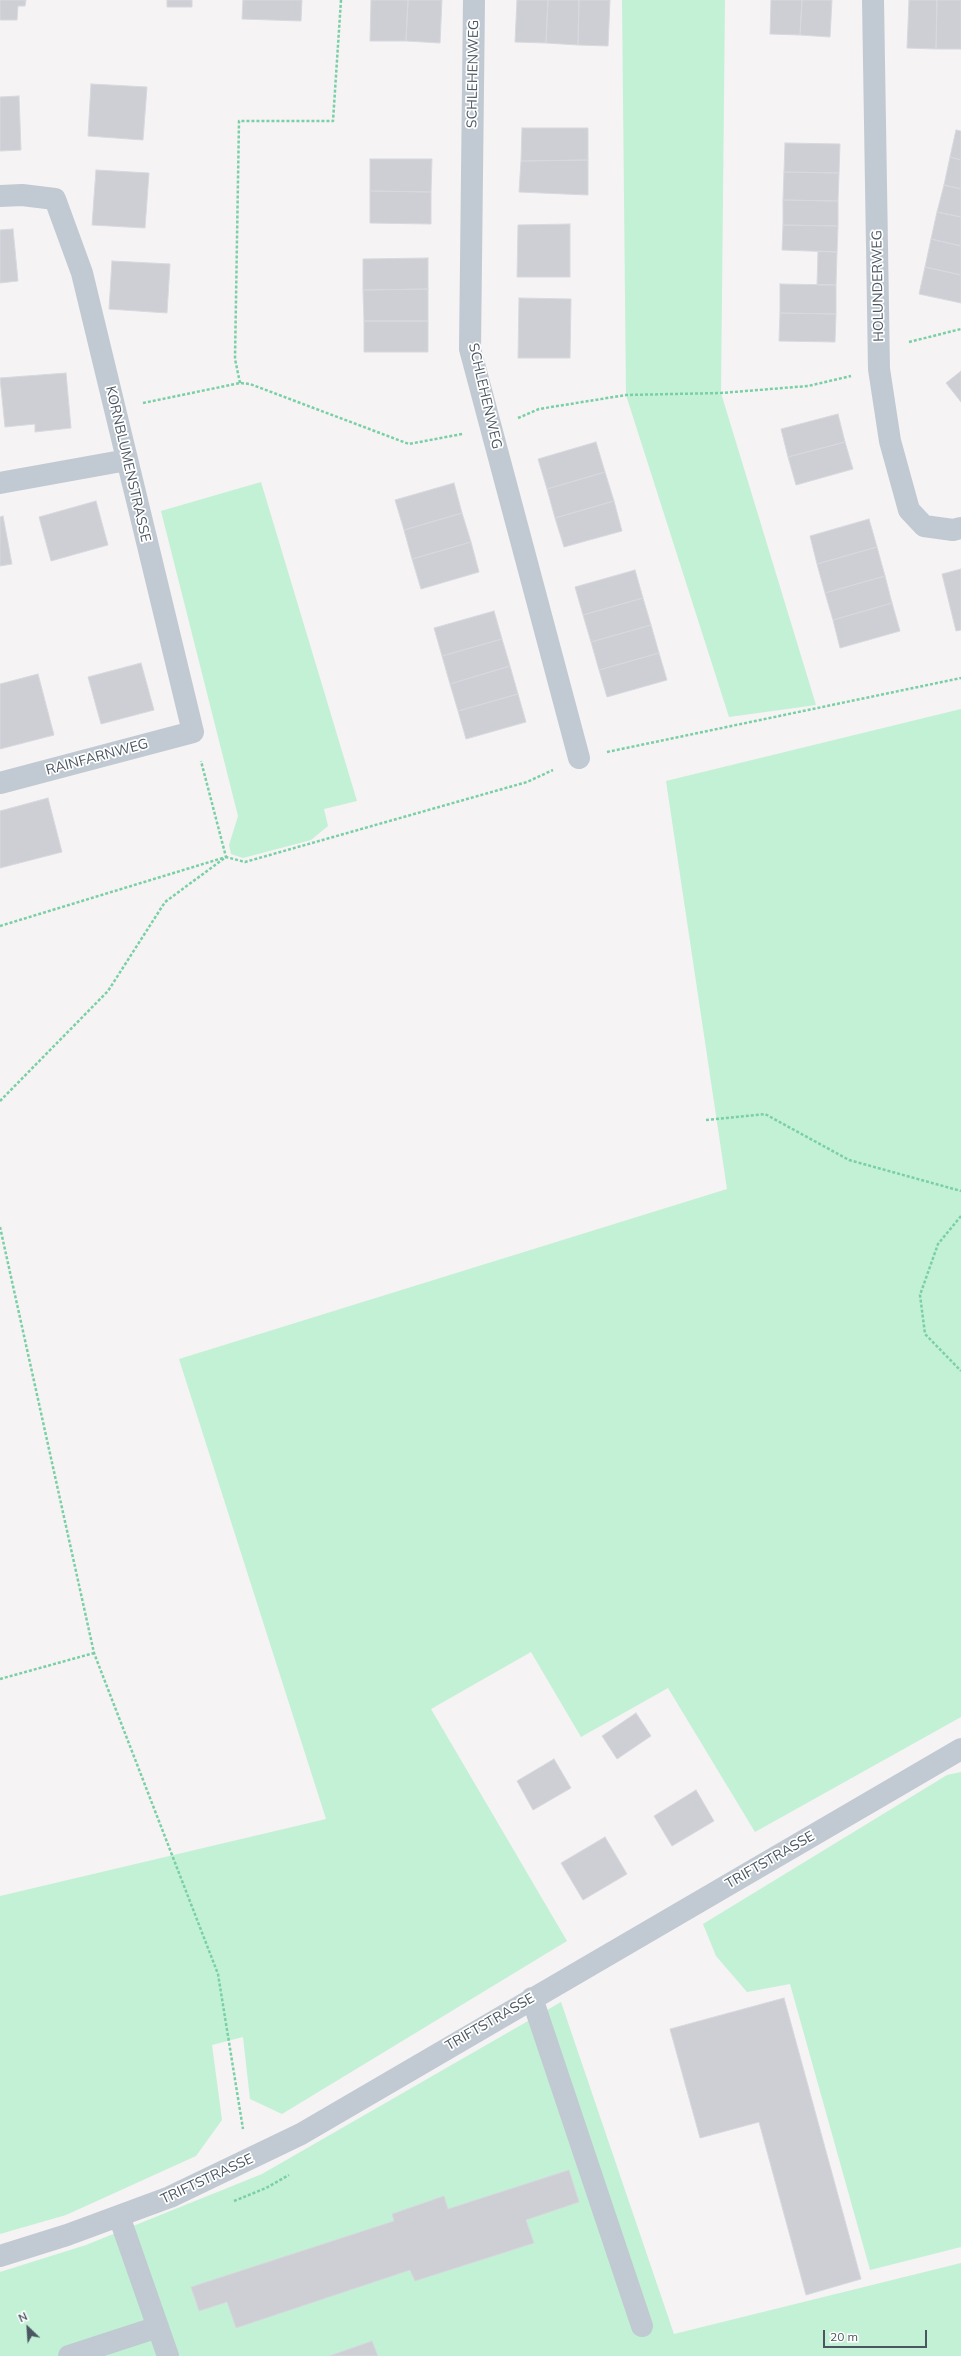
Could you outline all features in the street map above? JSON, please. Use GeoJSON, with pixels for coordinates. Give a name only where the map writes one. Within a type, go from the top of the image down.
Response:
{"type":"FeatureCollection","features":[{"type":"Feature","properties":{"kind":"street","name":"SCHLEHENWEG"},"geometry":{"type":"LineString","coordinates":[[474,0],[470,349],[579,758]]}},
{"type":"Feature","properties":{"kind":"street","name":"HOLUNDERWEG"},"geometry":{"type":"LineString","coordinates":[[873,0],[879,369],[890,441],[909,510],[924,526],[953,530],[961,528]]}},
{"type":"Feature","properties":{"kind":"street","name":"KORNBLUMENSTRASSE"},"geometry":{"type":"LineString","coordinates":[[0,196],[22,195],[55,199],[82,273],[127,460],[133,493],[193,732]]}},
{"type":"Feature","properties":{"kind":"street"},"geometry":{"type":"LineString","coordinates":[[0,483],[127,460]]}},
{"type":"Feature","properties":{"kind":"street","name":"RAINFARNWEG"},"geometry":{"type":"LineString","coordinates":[[0,783],[193,732]]}},
{"type":"Feature","properties":{"kind":"street","name":"TRIFTSTRASSE"},"geometry":{"type":"LineString","coordinates":[[0,2256],[67,2235],[170,2197],[301,2134],[961,1749]]}},
{"type":"Feature","properties":{"kind":"street"},"geometry":{"type":"LineString","coordinates":[[532,1998],[642,2326]]}},
{"type":"Feature","properties":{"kind":"street"},"geometry":{"type":"LineString","coordinates":[[119,2216],[168,2356]]}},
{"type":"Feature","properties":{"kind":"street"},"geometry":{"type":"LineString","coordinates":[[69,2356],[158,2327]]}},
{"type":"Feature","properties":{"kind":"path"},"geometry":{"type":"LineString","coordinates":[[240,383],[235,359],[239,121],[333,121],[341,0]]}},
{"type":"Feature","properties":{"kind":"path"},"geometry":{"type":"LineString","coordinates":[[879,349],[961,330]]}},
{"type":"Feature","properties":{"kind":"path"},"geometry":{"type":"LineString","coordinates":[[0,926],[226,857],[245,862],[348,834],[403,816],[527,782],[579,758],[961,678]]}},
{"type":"Feature","properties":{"kind":"path"},"geometry":{"type":"LineString","coordinates":[[193,732],[226,857]]}},
{"type":"Feature","properties":{"kind":"path"},"geometry":{"type":"LineString","coordinates":[[0,1101],[108,991],[165,902],[226,857]]}},
{"type":"Feature","properties":{"kind":"path"},"geometry":{"type":"LineString","coordinates":[[706,1120],[764,1114],[849,1160],[961,1191]]}},
{"type":"Feature","properties":{"kind":"path"},"geometry":{"type":"LineString","coordinates":[[961,1216],[938,1244],[920,1295],[926,1334],[961,1370]]}},
{"type":"Feature","properties":{"kind":"path"},"geometry":{"type":"LineString","coordinates":[[0,1227],[94,1653],[218,1974],[248,2160]]}},
{"type":"Feature","properties":{"kind":"path"},"geometry":{"type":"LineString","coordinates":[[0,1679],[94,1653]]}},
{"type":"Feature","properties":{"kind":"green space"},"geometry":{"type":"Polygon","coordinates":[[[622,0],[725,0],[721,393],[816,705],[729,717],[626,395],[622,0]]]}},
{"type":"Feature","properties":{"kind":"green space"},"geometry":{"type":"Polygon","coordinates":[[[261,482],[357,801],[324,809],[328,826],[311,840],[243,858],[231,854],[229,845],[238,816],[161,511],[261,482]]]}},
{"type":"Feature","properties":{"kind":"green space"},"geometry":{"type":"Polygon","coordinates":[[[961,709],[961,1717],[755,1832],[668,1688],[581,1737],[531,1652],[431,1709],[567,1941],[282,2114],[250,2099],[243,2037],[212,2045],[222,2120],[196,2156],[66,2215],[0,2234],[0,1896],[326,1819],[179,1359],[727,1189],[666,781],[961,709]]]}},
{"type":"Feature","properties":{"kind":"green space"},"geometry":{"type":"Polygon","coordinates":[[[961,1772],[961,2247],[870,2270],[790,1984],[747,1992],[716,1956],[703,1924],[947,1775],[961,1772]]]}},
{"type":"Feature","properties":{"kind":"green space"},"geometry":{"type":"Polygon","coordinates":[[[561,2002],[674,2334],[961,2263],[961,2356],[0,2356],[0,2272],[86,2245],[262,2174],[561,2002]]]}},
{"type":"Feature","properties":{"kind":"building"},"geometry":{"type":"Polygon","coordinates":[[[0,0],[26,0],[25,6],[18,6],[17,20],[0,20],[0,0]]]}},
{"type":"Feature","properties":{"kind":"building"},"geometry":{"type":"Polygon","coordinates":[[[167,0],[192,0],[192,7],[167,7],[167,0]]]}},
{"type":"Feature","properties":{"kind":"building"},"geometry":{"type":"Polygon","coordinates":[[[243,0],[302,0],[301,21],[242,19],[243,0]]]}},
{"type":"Feature","properties":{"kind":"building"},"geometry":{"type":"Polygon","coordinates":[[[371,0],[408,0],[406,41],[370,41],[371,0]]]}},
{"type":"Feature","properties":{"kind":"building"},"geometry":{"type":"Polygon","coordinates":[[[408,0],[442,0],[440,43],[406,41],[408,0]]]}},
{"type":"Feature","properties":{"kind":"building"},"geometry":{"type":"Polygon","coordinates":[[[517,0],[548,0],[546,43],[515,42],[517,0]]]}},
{"type":"Feature","properties":{"kind":"building"},"geometry":{"type":"Polygon","coordinates":[[[548,0],[579,0],[578,45],[546,43],[548,0]]]}},
{"type":"Feature","properties":{"kind":"building"},"geometry":{"type":"Polygon","coordinates":[[[579,0],[610,0],[608,46],[578,45],[579,0]]]}},
{"type":"Feature","properties":{"kind":"building"},"geometry":{"type":"Polygon","coordinates":[[[771,0],[802,0],[800,35],[770,34],[771,0]]]}},
{"type":"Feature","properties":{"kind":"building"},"geometry":{"type":"Polygon","coordinates":[[[802,0],[832,0],[830,37],[800,35],[802,0]]]}},
{"type":"Feature","properties":{"kind":"building"},"geometry":{"type":"Polygon","coordinates":[[[909,0],[937,0],[936,49],[907,48],[909,0]]]}},
{"type":"Feature","properties":{"kind":"building"},"geometry":{"type":"Polygon","coordinates":[[[937,0],[961,0],[961,49],[936,49],[937,0]]]}},
{"type":"Feature","properties":{"kind":"building"},"geometry":{"type":"Polygon","coordinates":[[[91,84],[147,87],[143,140],[88,136],[91,84]]]}},
{"type":"Feature","properties":{"kind":"building"},"geometry":{"type":"Polygon","coordinates":[[[19,96],[21,150],[0,151],[0,97],[19,96]]]}},
{"type":"Feature","properties":{"kind":"building"},"geometry":{"type":"Polygon","coordinates":[[[522,128],[588,128],[588,160],[521,161],[522,128]]]}},
{"type":"Feature","properties":{"kind":"building"},"geometry":{"type":"Polygon","coordinates":[[[956,130],[961,131],[961,160],[950,157],[956,130]]]}},
{"type":"Feature","properties":{"kind":"building"},"geometry":{"type":"Polygon","coordinates":[[[785,143],[840,144],[839,173],[784,172],[785,143]]]}},
{"type":"Feature","properties":{"kind":"building"},"geometry":{"type":"Polygon","coordinates":[[[950,157],[961,160],[961,189],[944,185],[950,157]]]}},
{"type":"Feature","properties":{"kind":"building"},"geometry":{"type":"Polygon","coordinates":[[[370,159],[432,159],[431,192],[370,191],[370,159]]]}},
{"type":"Feature","properties":{"kind":"building"},"geometry":{"type":"Polygon","coordinates":[[[588,160],[588,195],[519,192],[521,161],[588,160]]]}},
{"type":"Feature","properties":{"kind":"building"},"geometry":{"type":"Polygon","coordinates":[[[96,170],[149,173],[145,228],[92,225],[96,170]]]}},
{"type":"Feature","properties":{"kind":"building"},"geometry":{"type":"Polygon","coordinates":[[[784,172],[839,173],[838,201],[783,200],[784,172]]]}},
{"type":"Feature","properties":{"kind":"building"},"geometry":{"type":"Polygon","coordinates":[[[944,185],[961,189],[961,217],[937,212],[944,185]]]}},
{"type":"Feature","properties":{"kind":"building"},"geometry":{"type":"Polygon","coordinates":[[[370,191],[431,192],[431,224],[370,223],[370,191]]]}},
{"type":"Feature","properties":{"kind":"building"},"geometry":{"type":"Polygon","coordinates":[[[783,200],[838,201],[838,226],[783,225],[783,200]]]}},
{"type":"Feature","properties":{"kind":"building"},"geometry":{"type":"Polygon","coordinates":[[[937,212],[961,217],[961,246],[931,239],[937,212]]]}},
{"type":"Feature","properties":{"kind":"building"},"geometry":{"type":"Polygon","coordinates":[[[570,224],[570,277],[517,277],[518,225],[570,224]]]}},
{"type":"Feature","properties":{"kind":"building"},"geometry":{"type":"Polygon","coordinates":[[[783,225],[838,226],[837,252],[782,250],[783,225]]]}},
{"type":"Feature","properties":{"kind":"building"},"geometry":{"type":"Polygon","coordinates":[[[13,229],[18,281],[0,283],[0,230],[13,229]]]}},
{"type":"Feature","properties":{"kind":"building"},"geometry":{"type":"Polygon","coordinates":[[[931,239],[961,246],[961,275],[925,267],[931,239]]]}},
{"type":"Feature","properties":{"kind":"building"},"geometry":{"type":"Polygon","coordinates":[[[818,251],[837,252],[836,285],[817,285],[818,251]]]}},
{"type":"Feature","properties":{"kind":"building"},"geometry":{"type":"Polygon","coordinates":[[[428,258],[428,289],[363,290],[363,259],[428,258]]]}},
{"type":"Feature","properties":{"kind":"building"},"geometry":{"type":"Polygon","coordinates":[[[112,261],[170,264],[167,313],[109,309],[112,261]]]}},
{"type":"Feature","properties":{"kind":"building"},"geometry":{"type":"Polygon","coordinates":[[[925,267],[961,275],[961,303],[919,294],[925,267]]]}},
{"type":"Feature","properties":{"kind":"building"},"geometry":{"type":"Polygon","coordinates":[[[780,284],[836,285],[836,314],[780,313],[780,284]]]}},
{"type":"Feature","properties":{"kind":"building"},"geometry":{"type":"Polygon","coordinates":[[[428,289],[428,321],[364,321],[363,290],[428,289]]]}},
{"type":"Feature","properties":{"kind":"building"},"geometry":{"type":"Polygon","coordinates":[[[519,298],[571,299],[570,358],[518,358],[519,298]]]}},
{"type":"Feature","properties":{"kind":"building"},"geometry":{"type":"Polygon","coordinates":[[[780,313],[836,314],[835,342],[779,341],[780,313]]]}},
{"type":"Feature","properties":{"kind":"building"},"geometry":{"type":"Polygon","coordinates":[[[364,321],[428,321],[428,352],[364,352],[364,321]]]}},
{"type":"Feature","properties":{"kind":"building"},"geometry":{"type":"Polygon","coordinates":[[[961,371],[961,402],[946,383],[961,371]]]}},
{"type":"Feature","properties":{"kind":"building"},"geometry":{"type":"Polygon","coordinates":[[[66,373],[71,428],[35,432],[35,424],[5,427],[0,378],[66,373]]]}},
{"type":"Feature","properties":{"kind":"building"},"geometry":{"type":"Polygon","coordinates":[[[838,414],[845,442],[788,457],[781,429],[838,414]]]}},
{"type":"Feature","properties":{"kind":"building"},"geometry":{"type":"Polygon","coordinates":[[[596,442],[605,472],[547,489],[538,459],[596,442]]]}},
{"type":"Feature","properties":{"kind":"building"},"geometry":{"type":"Polygon","coordinates":[[[845,442],[853,469],[796,485],[788,457],[845,442]]]}},
{"type":"Feature","properties":{"kind":"building"},"geometry":{"type":"Polygon","coordinates":[[[605,472],[614,501],[555,518],[547,489],[605,472]]]}},
{"type":"Feature","properties":{"kind":"building"},"geometry":{"type":"Polygon","coordinates":[[[454,483],[462,513],[404,530],[395,500],[454,483]]]}},
{"type":"Feature","properties":{"kind":"building"},"geometry":{"type":"Polygon","coordinates":[[[96,501],[108,545],[51,561],[39,517],[96,501]]]}},
{"type":"Feature","properties":{"kind":"building"},"geometry":{"type":"Polygon","coordinates":[[[614,501],[622,531],[564,547],[555,518],[614,501]]]}},
{"type":"Feature","properties":{"kind":"building"},"geometry":{"type":"Polygon","coordinates":[[[462,513],[471,542],[412,559],[404,530],[462,513]]]}},
{"type":"Feature","properties":{"kind":"building"},"geometry":{"type":"Polygon","coordinates":[[[3,516],[12,564],[0,566],[0,517],[3,516]]]}},
{"type":"Feature","properties":{"kind":"building"},"geometry":{"type":"Polygon","coordinates":[[[869,519],[877,547],[817,564],[810,536],[869,519]]]}},
{"type":"Feature","properties":{"kind":"building"},"geometry":{"type":"Polygon","coordinates":[[[471,542],[479,572],[421,589],[412,559],[471,542]]]}},
{"type":"Feature","properties":{"kind":"building"},"geometry":{"type":"Polygon","coordinates":[[[877,547],[885,576],[825,593],[817,564],[877,547]]]}},
{"type":"Feature","properties":{"kind":"building"},"geometry":{"type":"Polygon","coordinates":[[[961,569],[961,630],[956,631],[942,574],[961,569]]]}},
{"type":"Feature","properties":{"kind":"building"},"geometry":{"type":"Polygon","coordinates":[[[635,570],[643,598],[583,615],[575,587],[635,570]]]}},
{"type":"Feature","properties":{"kind":"building"},"geometry":{"type":"Polygon","coordinates":[[[885,576],[892,603],[833,620],[825,593],[885,576]]]}},
{"type":"Feature","properties":{"kind":"building"},"geometry":{"type":"Polygon","coordinates":[[[643,598],[651,625],[591,642],[583,615],[643,598]]]}},
{"type":"Feature","properties":{"kind":"building"},"geometry":{"type":"Polygon","coordinates":[[[892,603],[900,631],[840,648],[833,620],[892,603]]]}},
{"type":"Feature","properties":{"kind":"building"},"geometry":{"type":"Polygon","coordinates":[[[494,611],[502,639],[442,656],[434,628],[494,611]]]}},
{"type":"Feature","properties":{"kind":"building"},"geometry":{"type":"Polygon","coordinates":[[[651,625],[659,653],[599,670],[591,642],[651,625]]]}},
{"type":"Feature","properties":{"kind":"building"},"geometry":{"type":"Polygon","coordinates":[[[502,639],[510,666],[450,684],[442,656],[502,639]]]}},
{"type":"Feature","properties":{"kind":"building"},"geometry":{"type":"Polygon","coordinates":[[[659,653],[667,680],[607,697],[599,670],[659,653]]]}},
{"type":"Feature","properties":{"kind":"building"},"geometry":{"type":"Polygon","coordinates":[[[141,663],[154,710],[101,724],[88,677],[141,663]]]}},
{"type":"Feature","properties":{"kind":"building"},"geometry":{"type":"Polygon","coordinates":[[[510,666],[518,694],[458,711],[450,684],[510,666]]]}},
{"type":"Feature","properties":{"kind":"building"},"geometry":{"type":"Polygon","coordinates":[[[38,674],[54,735],[0,749],[0,684],[38,674]]]}},
{"type":"Feature","properties":{"kind":"building"},"geometry":{"type":"Polygon","coordinates":[[[518,694],[526,722],[466,739],[458,711],[518,694]]]}},
{"type":"Feature","properties":{"kind":"building"},"geometry":{"type":"Polygon","coordinates":[[[48,798],[62,852],[0,868],[0,811],[48,798]]]}},
{"type":"Feature","properties":{"kind":"building"},"geometry":{"type":"Polygon","coordinates":[[[636,1713],[651,1736],[617,1759],[602,1736],[636,1713]]]}},
{"type":"Feature","properties":{"kind":"building"},"geometry":{"type":"Polygon","coordinates":[[[554,1759],[571,1788],[533,1810],[517,1781],[554,1759]]]}},
{"type":"Feature","properties":{"kind":"building"},"geometry":{"type":"Polygon","coordinates":[[[696,1790],[714,1821],[672,1846],[654,1816],[696,1790]]]}},
{"type":"Feature","properties":{"kind":"building"},"geometry":{"type":"Polygon","coordinates":[[[605,1837],[627,1874],[583,1900],[561,1863],[605,1837]]]}},
{"type":"Feature","properties":{"kind":"building"},"geometry":{"type":"Polygon","coordinates":[[[784,1998],[861,2279],[806,2295],[759,2122],[700,2138],[670,2029],[784,1998]]]}},
{"type":"Feature","properties":{"kind":"building"},"geometry":{"type":"Polygon","coordinates":[[[569,2170],[579,2202],[526,2220],[534,2243],[415,2281],[410,2270],[236,2328],[227,2302],[199,2311],[191,2287],[394,2221],[392,2214],[444,2196],[448,2209],[569,2170]]]}},
{"type":"Feature","properties":{"kind":"building"},"geometry":{"type":"Polygon","coordinates":[[[372,2341],[378,2356],[329,2356],[372,2341]]]}}]}
